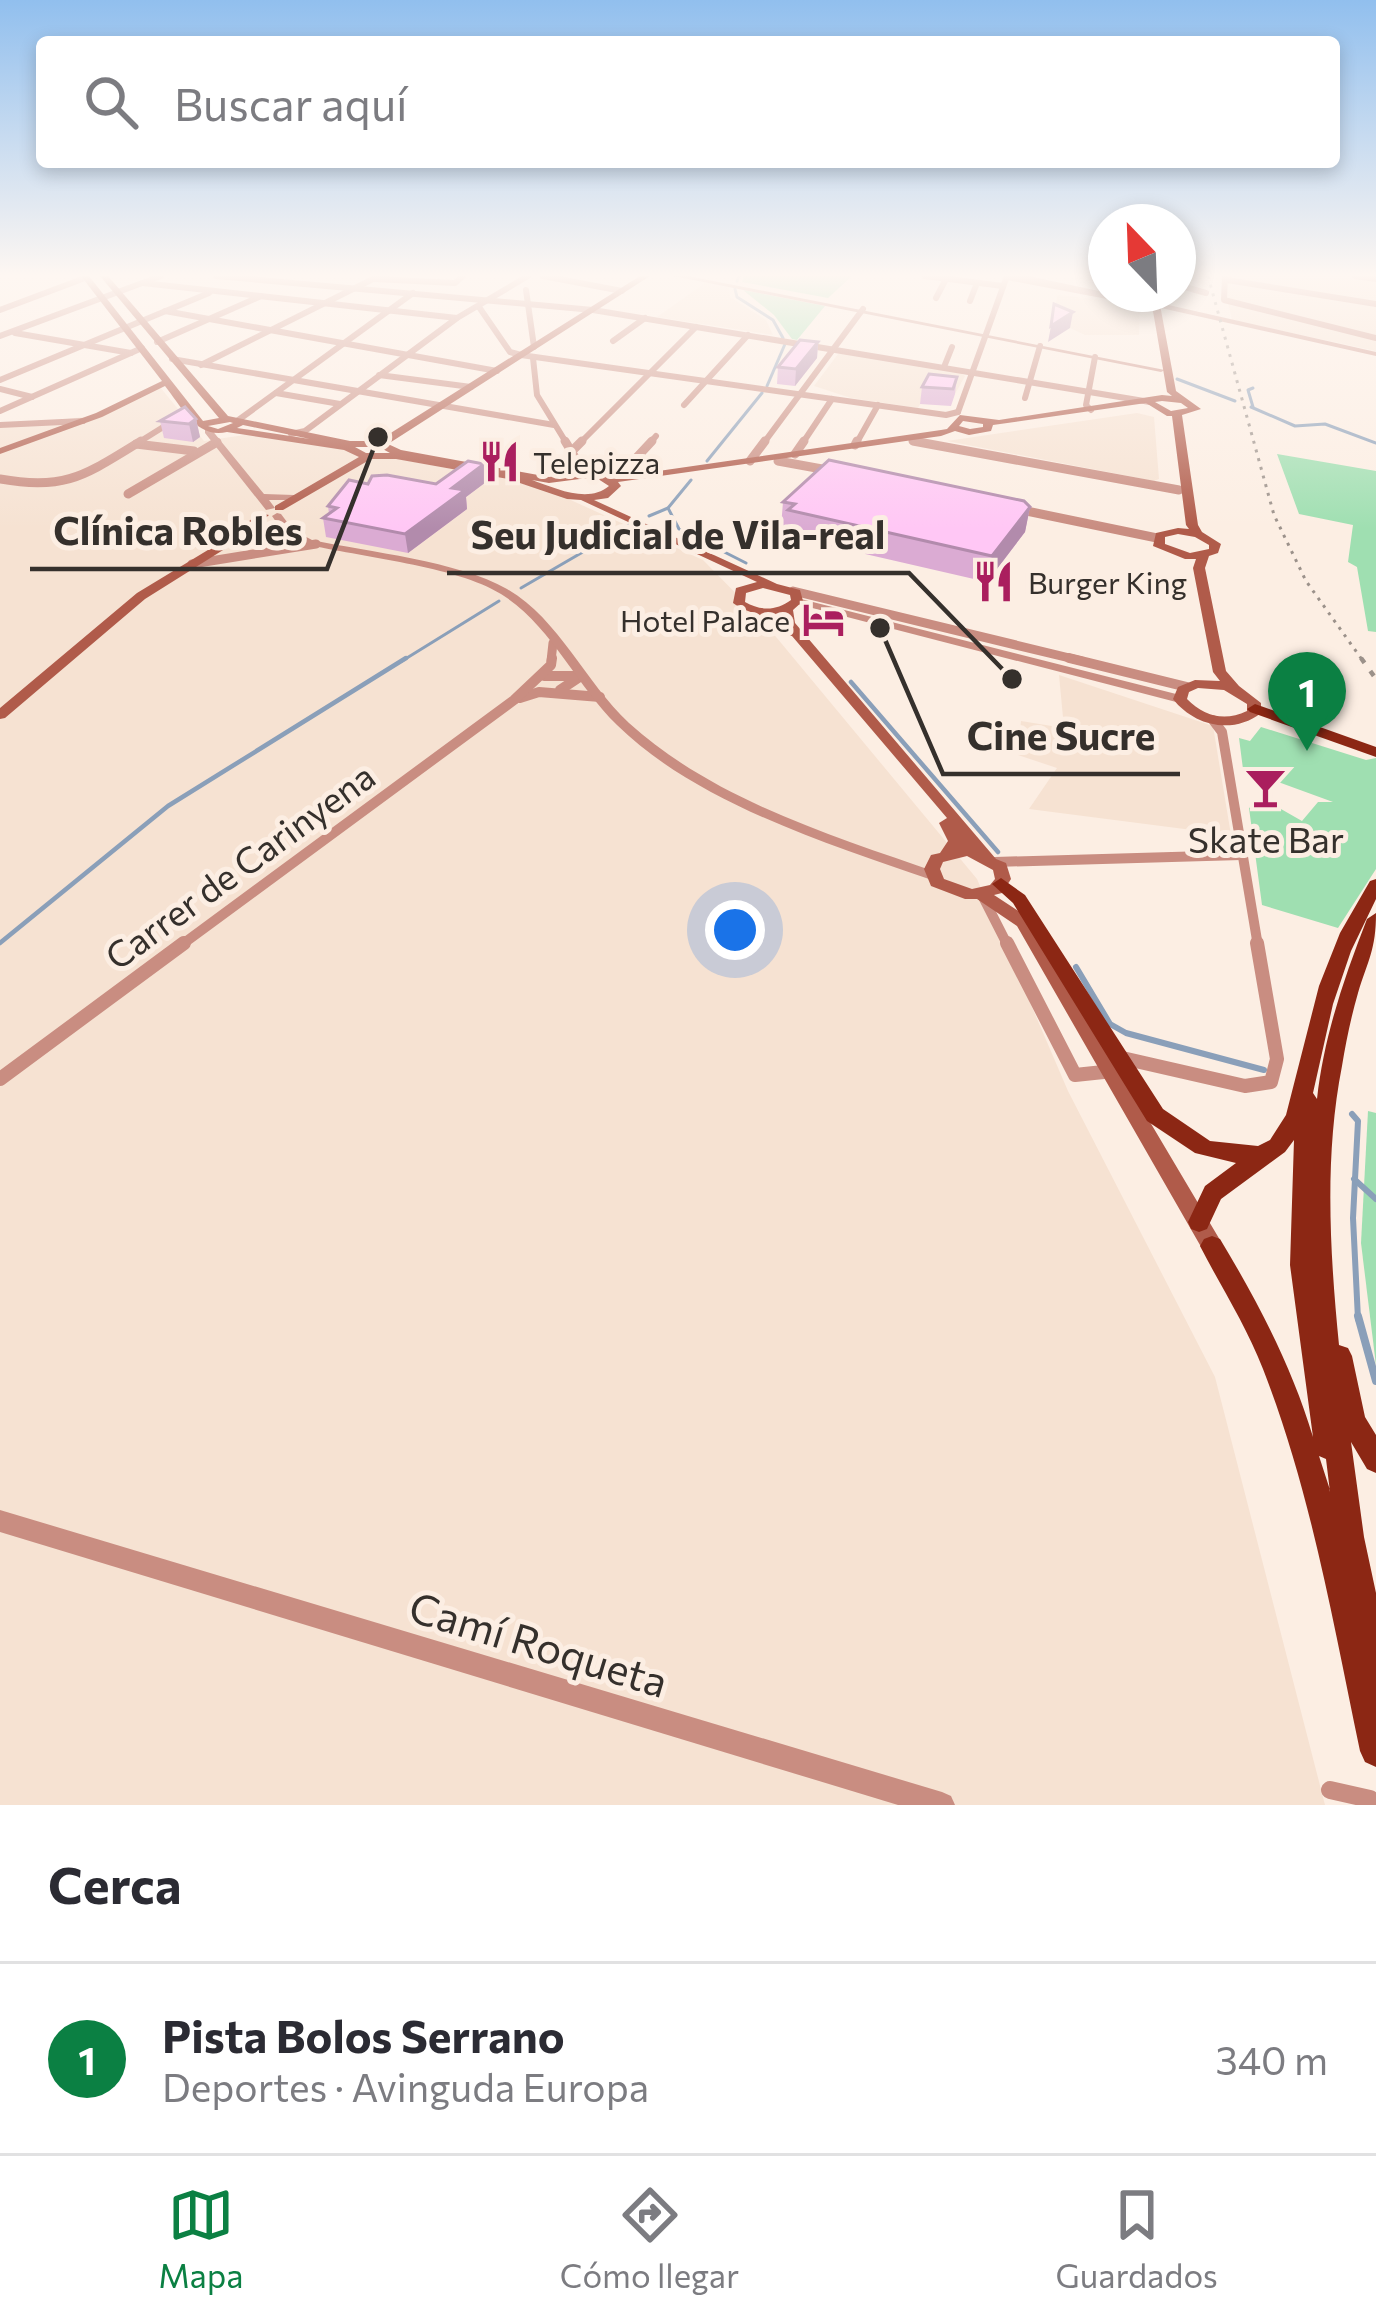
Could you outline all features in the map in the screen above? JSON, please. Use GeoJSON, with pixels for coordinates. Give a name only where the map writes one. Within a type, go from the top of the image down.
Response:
{"type":"FeatureCollection","features":[{"type":"Feature","properties":{"kind":"highway"},"geometry":{"type":"LineString","coordinates":[[1233,720],[1276,720],[1376,752]]}},
{"type":"Feature","properties":{"kind":"highway"},"geometry":{"type":"LineString","coordinates":[[992,878],[1019,899],[1116,1066],[1155,1115],[1184,1139],[1224,1154],[1264,1154]]}},
{"type":"Feature","properties":{"kind":"highway"},"geometry":{"type":"LineString","coordinates":[[1376,885],[1350,935],[1318,1019],[1305,1085],[1302,1265],[1321,1417],[1376,1663]]}},
{"type":"Feature","properties":{"kind":"highway"},"geometry":{"type":"LineString","coordinates":[[1352,1544],[1318,1269],[1318,1192],[1340,1029],[1376,919]]}},
{"type":"Feature","properties":{"kind":"highway"},"geometry":{"type":"LineString","coordinates":[[1305,1085],[1282,1139],[1213,1193],[1205,1234],[1249,1301],[1270,1346],[1311,1463],[1376,1751]]}},
{"type":"Feature","properties":{"kind":"highway"},"geometry":{"type":"LineString","coordinates":[[1324,1166],[1339,1359],[1353,1420],[1376,1460]]}},
{"type":"Feature","properties":{"kind":"main road"},"geometry":{"type":"LineString","coordinates":[[147,360],[206,428],[291,434],[368,452]]}},
{"type":"Feature","properties":{"kind":"main road"},"geometry":{"type":"LineString","coordinates":[[173,360],[229,428],[560,484],[771,584],[792,601]]}},
{"type":"Feature","properties":{"kind":"main road"},"geometry":{"type":"LineString","coordinates":[[0,715],[141,596],[515,360]]}},
{"type":"Feature","properties":{"kind":"main road"},"geometry":{"type":"LineString","coordinates":[[1161,360],[1172,392],[1196,409],[1170,414]]}},
{"type":"Feature","properties":{"kind":"main road"},"geometry":{"type":"LineString","coordinates":[[1153,402],[1162,368]]}},
{"type":"Feature","properties":{"kind":"main road"},"geometry":{"type":"LineString","coordinates":[[0,451],[83,421],[168,381]]}},
{"type":"Feature","properties":{"kind":"main road"},"geometry":{"type":"LineString","coordinates":[[988,426],[1183,400]]}},
{"type":"Feature","properties":{"kind":"main road"},"geometry":{"type":"LineString","coordinates":[[613,481],[750,460],[803,459],[957,420],[988,426],[1153,402],[1170,414],[1192,526],[1216,548],[1203,556],[1180,555],[1164,550],[1157,538],[1178,531],[1198,534]]}},
{"type":"Feature","properties":{"kind":"main road"},"geometry":{"type":"LineString","coordinates":[[1170,414],[1184,524],[1178,531]]}},
{"type":"Feature","properties":{"kind":"main road"},"geometry":{"type":"LineString","coordinates":[[560,484],[585,474],[613,481],[934,441],[957,420]]}},
{"type":"Feature","properties":{"kind":"main road"},"geometry":{"type":"LineString","coordinates":[[604,496],[613,481]]}},
{"type":"Feature","properties":{"kind":"main road"},"geometry":{"type":"LineString","coordinates":[[584,499],[604,496]]}},
{"type":"Feature","properties":{"kind":"main road"},"geometry":{"type":"LineString","coordinates":[[604,496],[621,513]]}},
{"type":"Feature","properties":{"kind":"main road"},"geometry":{"type":"LineString","coordinates":[[1180,555],[1190,568],[1210,670],[1206,683]]}},
{"type":"Feature","properties":{"kind":"main road"},"geometry":{"type":"LineString","coordinates":[[1203,556],[1199,568],[1220,672],[1234,688]]}},
{"type":"Feature","properties":{"kind":"main road"},"geometry":{"type":"LineString","coordinates":[[713,557],[743,589]]}},
{"type":"Feature","properties":{"kind":"main road"},"geometry":{"type":"LineString","coordinates":[[771,584],[743,589],[739,603],[779,622],[952,829],[956,841],[939,864]]}},
{"type":"Feature","properties":{"kind":"main road"},"geometry":{"type":"LineString","coordinates":[[764,613],[792,601]]}},
{"type":"Feature","properties":{"kind":"main road"},"geometry":{"type":"LineString","coordinates":[[792,601],[787,621],[992,878]]}},
{"type":"Feature","properties":{"kind":"main road"},"geometry":{"type":"LineString","coordinates":[[1206,683],[1234,688],[1250,697],[1233,720],[1190,711],[1184,693],[1206,683]]}},
{"type":"Feature","properties":{"kind":"main road"},"geometry":{"type":"LineString","coordinates":[[939,864],[969,851],[992,878]]}},
{"type":"Feature","properties":{"kind":"main road"},"geometry":{"type":"LineString","coordinates":[[939,864],[961,894],[992,878]]}},
{"type":"Feature","properties":{"kind":"main road"},"geometry":{"type":"LineString","coordinates":[[1116,1066],[1205,1234]]}},
{"type":"Feature","properties":{"kind":"street"},"geometry":{"type":"LineString","coordinates":[[0,384],[52,360]]}},
{"type":"Feature","properties":{"kind":"street"},"geometry":{"type":"LineString","coordinates":[[0,411],[116,360]]}},
{"type":"Feature","properties":{"kind":"street"},"geometry":{"type":"LineString","coordinates":[[179,360],[554,425]]}},
{"type":"Feature","properties":{"kind":"street"},"geometry":{"type":"LineString","coordinates":[[183,373],[209,360]]}},
{"type":"Feature","properties":{"kind":"street"},"geometry":{"type":"LineString","coordinates":[[128,494],[321,360]]}},
{"type":"Feature","properties":{"kind":"street"},"geometry":{"type":"LineString","coordinates":[[291,434],[305,430],[400,360]]}},
{"type":"Feature","properties":{"kind":"street"},"geometry":{"type":"LineString","coordinates":[[438,360],[496,370]]}},
{"type":"Feature","properties":{"kind":"street"},"geometry":{"type":"LineString","coordinates":[[530,360],[537,395],[585,474]]}},
{"type":"Feature","properties":{"kind":"street"},"geometry":{"type":"LineString","coordinates":[[570,360],[957,420],[977,360]]}},
{"type":"Feature","properties":{"kind":"street"},"geometry":{"type":"LineString","coordinates":[[571,452],[663,360]]}},
{"type":"Feature","properties":{"kind":"street"},"geometry":{"type":"LineString","coordinates":[[684,405],[725,360]]}},
{"type":"Feature","properties":{"kind":"street"},"geometry":{"type":"LineString","coordinates":[[750,460],[824,360]]}},
{"type":"Feature","properties":{"kind":"street"},"geometry":{"type":"LineString","coordinates":[[904,360],[1153,402]]}},
{"type":"Feature","properties":{"kind":"street"},"geometry":{"type":"LineString","coordinates":[[944,367],[947,360]]}},
{"type":"Feature","properties":{"kind":"street"},"geometry":{"type":"LineString","coordinates":[[1025,398],[1036,360]]}},
{"type":"Feature","properties":{"kind":"street"},"geometry":{"type":"LineString","coordinates":[[1091,410],[1085,405],[1094,360]]}},
{"type":"Feature","properties":{"kind":"street"},"geometry":{"type":"LineString","coordinates":[[1115,360],[1162,368]]}},
{"type":"Feature","properties":{"kind":"street"},"geometry":{"type":"LineString","coordinates":[[1122,360],[1162,368]]}},
{"type":"Feature","properties":{"kind":"street"},"geometry":{"type":"LineString","coordinates":[[380,376],[471,387]]}},
{"type":"Feature","properties":{"kind":"street"},"geometry":{"type":"LineString","coordinates":[[0,384],[32,397]]}},
{"type":"Feature","properties":{"kind":"street"},"geometry":{"type":"LineString","coordinates":[[276,393],[340,404]]}},
{"type":"Feature","properties":{"kind":"street"},"geometry":{"type":"LineString","coordinates":[[832,399],[803,459],[856,476]]}},
{"type":"Feature","properties":{"kind":"street"},"geometry":{"type":"LineString","coordinates":[[855,445],[878,405]]}},
{"type":"Feature","properties":{"kind":"street"},"geometry":{"type":"LineString","coordinates":[[0,479],[39,486],[53,478],[76,481],[193,412]]}},
{"type":"Feature","properties":{"kind":"street"},"geometry":{"type":"LineString","coordinates":[[0,425],[83,421]]}},
{"type":"Feature","properties":{"kind":"street"},"geometry":{"type":"LineString","coordinates":[[229,428],[271,510],[289,532],[316,544],[490,585],[518,603],[599,697],[674,768],[892,862],[939,864]]}},
{"type":"Feature","properties":{"kind":"street"},"geometry":{"type":"LineString","coordinates":[[613,481],[656,436]]}},
{"type":"Feature","properties":{"kind":"street"},"geometry":{"type":"LineString","coordinates":[[934,441],[1179,490]]}},
{"type":"Feature","properties":{"kind":"street"},"geometry":{"type":"LineString","coordinates":[[135,444],[195,451]]}},
{"type":"Feature","properties":{"kind":"street"},"geometry":{"type":"LineString","coordinates":[[271,510],[294,498]]}},
{"type":"Feature","properties":{"kind":"street"},"geometry":{"type":"LineString","coordinates":[[1015,508],[1157,538]]}},
{"type":"Feature","properties":{"kind":"street"},"geometry":{"type":"LineString","coordinates":[[242,535],[289,532]]}},
{"type":"Feature","properties":{"kind":"street"},"geometry":{"type":"LineString","coordinates":[[192,564],[316,544]]}},
{"type":"Feature","properties":{"kind":"street"},"geometry":{"type":"LineString","coordinates":[[792,601],[814,602],[1184,693]]}},
{"type":"Feature","properties":{"kind":"street","name":"Carrer de Carinyena"},"geometry":{"type":"LineString","coordinates":[[0,1078],[514,700],[551,665],[553,643]]}},
{"type":"Feature","properties":{"kind":"street"},"geometry":{"type":"LineString","coordinates":[[541,676],[581,676]]}},
{"type":"Feature","properties":{"kind":"street","name":"Carrer de Carinyena"},"geometry":{"type":"LineString","coordinates":[[554,692],[581,676]]}},
{"type":"Feature","properties":{"kind":"street","name":"Carrer de Carinyena"},"geometry":{"type":"LineString","coordinates":[[514,700],[554,692],[599,697]]}},
{"type":"Feature","properties":{"kind":"street"},"geometry":{"type":"LineString","coordinates":[[961,894],[992,919],[1075,1075],[1155,1063],[1245,1086],[1270,1082],[1277,1059],[1241,854],[1233,720]]}},
{"type":"Feature","properties":{"kind":"street"},"geometry":{"type":"LineString","coordinates":[[992,919],[992,878],[1033,864],[1241,854]]}},
{"type":"Feature","properties":{"kind":"street","name":"Camí Roqueta"},"geometry":{"type":"LineString","coordinates":[[0,1521],[942,1805]]}},
{"type":"Feature","properties":{"kind":"street"},"geometry":{"type":"LineString","coordinates":[[1330,1790],[1370,1799]]}},
{"type":"Feature","properties":{"kind":"shaded area"},"geometry":{"type":"Polygon","coordinates":[[[833,360],[889,360],[965,376],[955,394],[927,391],[918,408],[851,398],[814,386],[833,360]]]}},
{"type":"Feature","properties":{"kind":"shaded area"},"geometry":{"type":"Polygon","coordinates":[[[160,387],[204,441],[257,433],[501,478],[553,492],[703,560],[762,620],[977,879],[1068,1091],[1215,1377],[1325,1805],[0,1805],[0,426],[102,415],[160,387]]]}},
{"type":"Feature","properties":{"kind":"shaded area"},"geometry":{"type":"Polygon","coordinates":[[[1137,413],[1154,417],[1159,479],[1154,481],[947,441],[1137,413]]]}},
{"type":"Feature","properties":{"kind":"shaded area"},"geometry":{"type":"Polygon","coordinates":[[[1059,675],[1213,726],[1231,835],[1029,809],[1057,768],[1018,755],[1021,721],[1064,728],[1059,675]]]}},
{"type":"Feature","properties":{"kind":"green space"},"geometry":{"type":"Polygon","coordinates":[[[1277,454],[1376,471],[1376,632],[1368,631],[1357,567],[1348,562],[1353,525],[1299,514],[1277,454]]]}},
{"type":"Feature","properties":{"kind":"green space"},"geometry":{"type":"Polygon","coordinates":[[[1261,727],[1366,760],[1376,758],[1376,869],[1338,928],[1262,905],[1249,808],[1265,800],[1302,821],[1318,802],[1333,802],[1243,769],[1239,738],[1250,741],[1261,727]]]}},
{"type":"Feature","properties":{"kind":"green space"},"geometry":{"type":"Polygon","coordinates":[[[1368,1111],[1376,1113],[1376,1365],[1361,1243],[1368,1111]]]}},
{"type":"Feature","properties":{"kind":"building"},"geometry":{"type":"Polygon","coordinates":[[[784,360],[803,360],[796,369],[778,367],[784,360]]]}},
{"type":"Feature","properties":{"kind":"building"},"geometry":{"type":"Polygon","coordinates":[[[929,374],[957,377],[953,389],[922,387],[929,374]]]}},
{"type":"Feature","properties":{"kind":"building"},"geometry":{"type":"Polygon","coordinates":[[[185,407],[196,419],[189,424],[160,421],[185,407]]]}},
{"type":"Feature","properties":{"kind":"building"},"geometry":{"type":"Polygon","coordinates":[[[829,460],[1024,501],[1030,507],[992,556],[788,510],[795,504],[783,502],[829,460]]]}},
{"type":"Feature","properties":{"kind":"building"},"geometry":{"type":"Polygon","coordinates":[[[468,461],[484,464],[452,488],[465,490],[405,534],[323,518],[337,508],[328,506],[349,480],[368,484],[372,476],[387,475],[436,484],[468,461]]]}},
{"type":"Feature","properties":{"kind":"waterway"},"geometry":{"type":"LineString","coordinates":[[767,386],[778,360]]}},
{"type":"Feature","properties":{"kind":"waterway"},"geometry":{"type":"LineString","coordinates":[[1177,379],[1235,401]]}},
{"type":"Feature","properties":{"kind":"waterway"},"geometry":{"type":"LineString","coordinates":[[1253,388],[1248,390],[1253,407]]}},
{"type":"Feature","properties":{"kind":"waterway"},"geometry":{"type":"LineString","coordinates":[[707,461],[762,393]]}},
{"type":"Feature","properties":{"kind":"waterway"},"geometry":{"type":"LineString","coordinates":[[1251,407],[1295,426],[1325,424],[1376,443]]}},
{"type":"Feature","properties":{"kind":"waterway"},"geometry":{"type":"LineString","coordinates":[[668,508],[691,480]]}},
{"type":"Feature","properties":{"kind":"waterway"},"geometry":{"type":"LineString","coordinates":[[649,516],[668,508]]}},
{"type":"Feature","properties":{"kind":"waterway"},"geometry":{"type":"LineString","coordinates":[[668,508],[679,529],[746,563]]}},
{"type":"Feature","properties":{"kind":"waterway"},"geometry":{"type":"LineString","coordinates":[[521,588],[631,524]]}},
{"type":"Feature","properties":{"kind":"waterway"},"geometry":{"type":"LineString","coordinates":[[402,661],[499,601]]}},
{"type":"Feature","properties":{"kind":"waterway"},"geometry":{"type":"LineString","coordinates":[[0,943],[168,806],[406,658]]}},
{"type":"Feature","properties":{"kind":"waterway"},"geometry":{"type":"LineString","coordinates":[[851,682],[998,852]]}},
{"type":"Feature","properties":{"kind":"waterway"},"geometry":{"type":"LineString","coordinates":[[1076,967],[1110,1024],[1126,1033],[1264,1070]]}},
{"type":"Feature","properties":{"kind":"waterway"},"geometry":{"type":"LineString","coordinates":[[1352,1114],[1358,1121],[1355,1180]]}},
{"type":"Feature","properties":{"kind":"waterway"},"geometry":{"type":"LineString","coordinates":[[1355,1180],[1376,1199]]}},
{"type":"Feature","properties":{"kind":"waterway"},"geometry":{"type":"LineString","coordinates":[[1355,1180],[1358,1319]]}},
{"type":"Feature","properties":{"kind":"waterway"},"geometry":{"type":"LineString","coordinates":[[1358,1316],[1376,1381]]}},
{"type":"Feature","properties":{"kind":"railway"},"geometry":{"type":"LineString","coordinates":[[1231,360],[1274,515],[1306,581],[1363,661]]}},
{"type":"Feature","properties":{"kind":"railway"},"geometry":{"type":"LineString","coordinates":[[1361,658],[1376,679]]}},
{"type":"Feature","properties":{"kind":"place","name":"Clínica Robles"},"geometry":{"type":"Point","coordinates":[378,437]}},
{"type":"Feature","properties":{"kind":"place","name":"Telepizza"},"geometry":{"type":"Point","coordinates":[499,461]}},
{"type":"Feature","properties":{"kind":"place","name":"Burger King"},"geometry":{"type":"Point","coordinates":[994,581]}},
{"type":"Feature","properties":{"kind":"place","name":"Hotel Palace"},"geometry":{"type":"Point","coordinates":[824,619]}},
{"type":"Feature","properties":{"kind":"place","name":"Cine Sucre"},"geometry":{"type":"Point","coordinates":[880,628]}},
{"type":"Feature","properties":{"kind":"place","name":"Seu Judicial de Vila-real"},"geometry":{"type":"Point","coordinates":[1012,679]}},
{"type":"Feature","properties":{"kind":"place","name":"Pista Bolos Serrano"},"geometry":{"type":"Point","coordinates":[1307,751]}},
{"type":"Feature","properties":{"kind":"place","name":"Skate Bar"},"geometry":{"type":"Point","coordinates":[1266,788]}}]}
